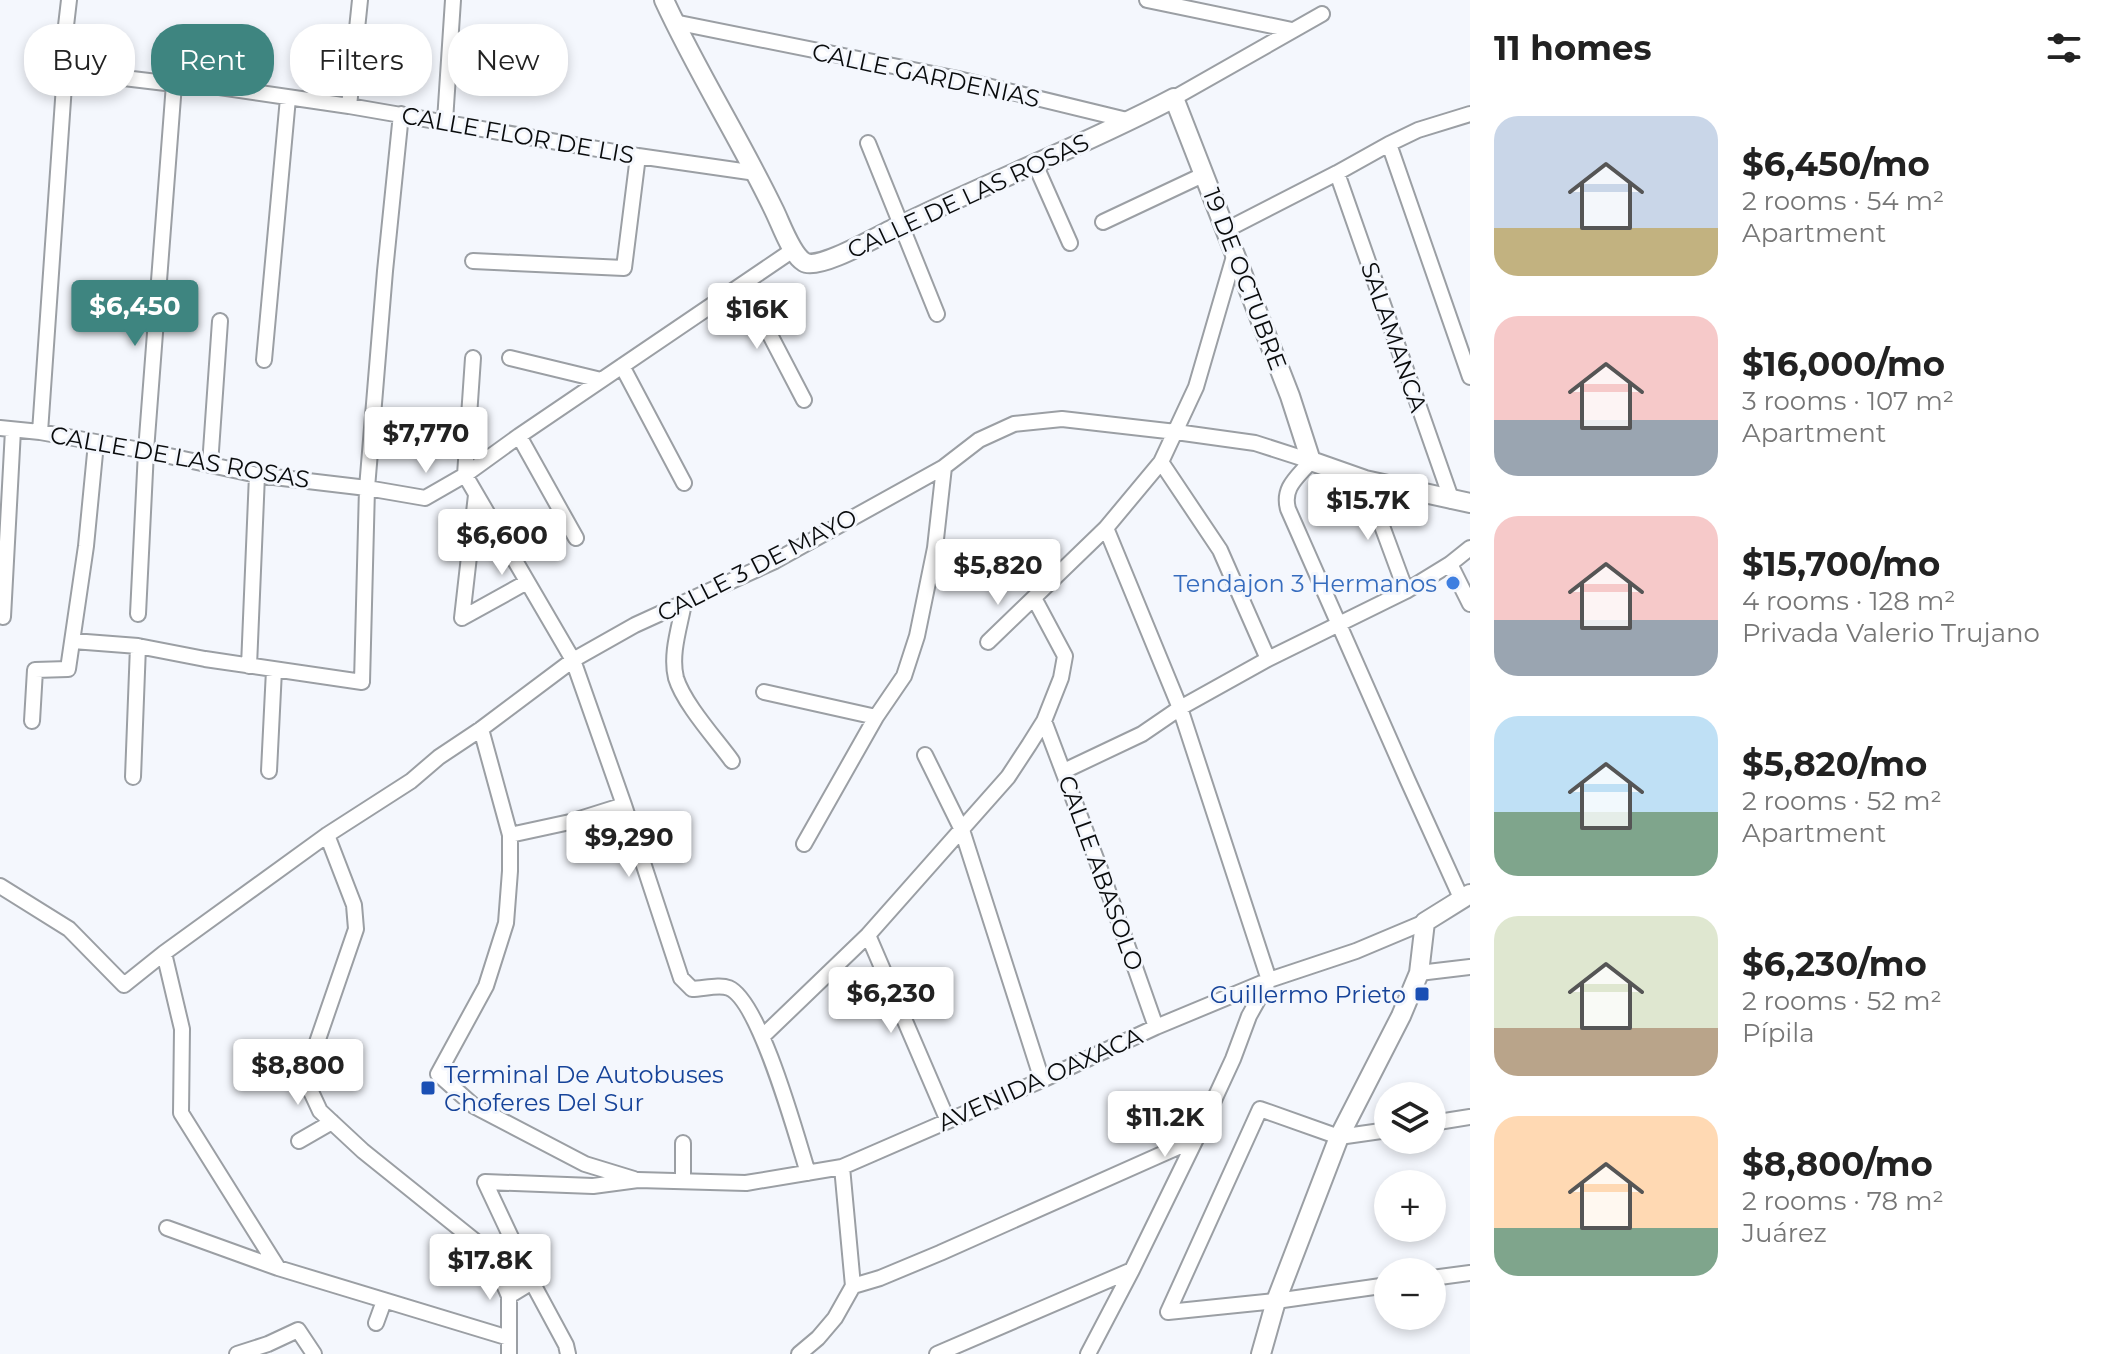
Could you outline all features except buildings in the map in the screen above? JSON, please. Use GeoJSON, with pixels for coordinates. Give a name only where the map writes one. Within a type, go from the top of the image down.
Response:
{"type":"FeatureCollection","features":[{"type":"Feature","properties":{"kind":"street"},"geometry":{"type":"LineString","coordinates":[[66,24],[69,0]]}},
{"type":"Feature","properties":{"kind":"street"},"geometry":{"type":"LineString","coordinates":[[349,106],[360,0]]}},
{"type":"Feature","properties":{"kind":"street"},"geometry":{"type":"LineString","coordinates":[[445,121],[453,0]]}},
{"type":"Feature","properties":{"kind":"street"},"geometry":{"type":"LineString","coordinates":[[664,0],[756,173],[793,250]]}},
{"type":"Feature","properties":{"kind":"street"},"geometry":{"type":"LineString","coordinates":[[1147,0],[1292,30]]}},
{"type":"Feature","properties":{"kind":"street","name":"CALLE DE LAS ROSAS"},"geometry":{"type":"LineString","coordinates":[[7,429],[146,451],[257,475],[425,498],[465,475],[793,250],[804,262],[811,264],[849,250],[1131,121],[1322,14]]}},
{"type":"Feature","properties":{"kind":"street","name":"CALLE GARDENIAS"},"geometry":{"type":"LineString","coordinates":[[674,22],[958,79],[1131,121]]}},
{"type":"Feature","properties":{"kind":"street"},"geometry":{"type":"LineString","coordinates":[[40,432],[63,96]]}},
{"type":"Feature","properties":{"kind":"street"},"geometry":{"type":"LineString","coordinates":[[138,614],[146,451],[173,96]]}},
{"type":"Feature","properties":{"kind":"street","name":"CALLE FLOR DE LIS"},"geometry":{"type":"LineString","coordinates":[[274,96],[756,173]]}},
{"type":"Feature","properties":{"kind":"street"},"geometry":{"type":"LineString","coordinates":[[264,360],[288,98]]}},
{"type":"Feature","properties":{"kind":"street","name":"19 DE OCTUBRE"},"geometry":{"type":"LineString","coordinates":[[1174,98],[1290,396],[1311,461]]}},
{"type":"Feature","properties":{"kind":"street"},"geometry":{"type":"LineString","coordinates":[[73,641],[138,646],[362,682],[367,488],[401,114]]}},
{"type":"Feature","properties":{"kind":"street"},"geometry":{"type":"LineString","coordinates":[[1226,230],[1418,130],[1470,114]]}},
{"type":"Feature","properties":{"kind":"street"},"geometry":{"type":"LineString","coordinates":[[868,143],[937,314]]}},
{"type":"Feature","properties":{"kind":"street"},"geometry":{"type":"LineString","coordinates":[[1389,144],[1470,377]]}},
{"type":"Feature","properties":{"kind":"street"},"geometry":{"type":"LineString","coordinates":[[473,261],[624,268],[638,156]]}},
{"type":"Feature","properties":{"kind":"street"},"geometry":{"type":"LineString","coordinates":[[1035,164],[1070,243]]}},
{"type":"Feature","properties":{"kind":"street","name":"SALAMANCA"},"geometry":{"type":"LineString","coordinates":[[1337,173],[1461,502]]}},
{"type":"Feature","properties":{"kind":"street"},"geometry":{"type":"LineString","coordinates":[[1103,222],[1205,174]]}},
{"type":"Feature","properties":{"kind":"street"},"geometry":{"type":"LineString","coordinates":[[988,642],[1106,528],[1161,462],[1196,387],[1235,252]]}},
{"type":"Feature","properties":{"kind":"street"},"geometry":{"type":"LineString","coordinates":[[744,285],[804,400]]}},
{"type":"Feature","properties":{"kind":"street"},"geometry":{"type":"LineString","coordinates":[[210,465],[220,321]]}},
{"type":"Feature","properties":{"kind":"street"},"geometry":{"type":"LineString","coordinates":[[473,358],[465,475],[573,660],[681,978],[692,989],[732,989],[747,1008],[763,1036],[808,1173]]}},
{"type":"Feature","properties":{"kind":"street"},"geometry":{"type":"LineString","coordinates":[[510,358],[601,380]]}},
{"type":"Feature","properties":{"kind":"street"},"geometry":{"type":"LineString","coordinates":[[622,366],[684,483]]}},
{"type":"Feature","properties":{"kind":"street","name":"CALLE 3 DE MAYO"},"geometry":{"type":"LineString","coordinates":[[0,886],[69,929],[124,985],[327,835],[411,781],[439,757],[573,660],[635,625],[775,561],[944,467],[979,440],[1014,424],[1062,419],[1255,443],[1365,480],[1461,502]]}},
{"type":"Feature","properties":{"kind":"street"},"geometry":{"type":"LineString","coordinates":[[3,617],[7,429]]}},
{"type":"Feature","properties":{"kind":"street"},"geometry":{"type":"LineString","coordinates":[[519,436],[576,538]]}},
{"type":"Feature","properties":{"kind":"street"},"geometry":{"type":"LineString","coordinates":[[32,721],[35,670],[68,669],[96,443]]}},
{"type":"Feature","properties":{"kind":"street"},"geometry":{"type":"LineString","coordinates":[[1311,461],[1287,491],[1285,499],[1288,509],[1408,781],[1466,897]]}},
{"type":"Feature","properties":{"kind":"street"},"geometry":{"type":"LineString","coordinates":[[1161,462],[1220,550],[1268,659]]}},
{"type":"Feature","properties":{"kind":"street"},"geometry":{"type":"LineString","coordinates":[[804,844],[876,717],[904,676],[917,636],[935,548],[944,467]]}},
{"type":"Feature","properties":{"kind":"street"},"geometry":{"type":"LineString","coordinates":[[249,666],[257,475]]}},
{"type":"Feature","properties":{"kind":"street"},"geometry":{"type":"LineString","coordinates":[[1365,480],[1406,591]]}},
{"type":"Feature","properties":{"kind":"street"},"geometry":{"type":"LineString","coordinates":[[476,495],[462,618],[527,582]]}},
{"type":"Feature","properties":{"kind":"street"},"geometry":{"type":"LineString","coordinates":[[1088,1354],[1196,1139],[1249,1016],[1269,980],[1180,708],[1106,528]]}},
{"type":"Feature","properties":{"kind":"street"},"geometry":{"type":"LineString","coordinates":[[935,548],[1007,550]]}},
{"type":"Feature","properties":{"kind":"street"},"geometry":{"type":"LineString","coordinates":[[1064,771],[1142,734],[1180,708],[1268,659],[1406,591],[1470,548]]}},
{"type":"Feature","properties":{"kind":"street"},"geometry":{"type":"LineString","coordinates":[[1450,564],[1470,604]]}},
{"type":"Feature","properties":{"kind":"street"},"geometry":{"type":"LineString","coordinates":[[763,1036],[868,935],[962,830],[1008,777],[1044,721],[1061,678],[1065,656],[1034,598]]}},
{"type":"Feature","properties":{"kind":"street"},"geometry":{"type":"LineString","coordinates":[[684,603],[675,651],[676,676],[686,697],[732,761]]}},
{"type":"Feature","properties":{"kind":"street"},"geometry":{"type":"LineString","coordinates":[[133,777],[138,646]]}},
{"type":"Feature","properties":{"kind":"street"},"geometry":{"type":"LineString","coordinates":[[269,771],[274,670]]}},
{"type":"Feature","properties":{"kind":"street"},"geometry":{"type":"LineString","coordinates":[[764,692],[876,717]]}},
{"type":"Feature","properties":{"kind":"street","name":"CALLE ABASOLO"},"geometry":{"type":"LineString","coordinates":[[1044,721],[1156,1027]]}},
{"type":"Feature","properties":{"kind":"street"},"geometry":{"type":"LineString","coordinates":[[481,729],[510,835],[506,923],[486,986],[438,1074],[474,1106],[585,1164],[638,1180]]}},
{"type":"Feature","properties":{"kind":"street"},"geometry":{"type":"LineString","coordinates":[[925,755],[962,830],[1042,1080]]}},
{"type":"Feature","properties":{"kind":"street"},"geometry":{"type":"LineString","coordinates":[[510,835],[570,822],[624,805]]}},
{"type":"Feature","properties":{"kind":"street"},"geometry":{"type":"LineString","coordinates":[[167,1228],[509,1346],[509,1296],[490,1253],[363,1151],[320,1111],[307,1083],[314,1051],[356,929],[354,905],[327,835]]}},
{"type":"Feature","properties":{"kind":"street","name":"AVENIDA OAXACA"},"geometry":{"type":"LineString","coordinates":[[638,1180],[746,1183],[842,1167],[1156,1027],[1269,980],[1356,951],[1425,922],[1466,897]]}},
{"type":"Feature","properties":{"kind":"street"},"geometry":{"type":"LineString","coordinates":[[1261,1354],[1276,1301],[1339,1137],[1401,1016],[1419,973],[1425,922]]}},
{"type":"Feature","properties":{"kind":"street"},"geometry":{"type":"LineString","coordinates":[[868,935],[948,1121]]}},
{"type":"Feature","properties":{"kind":"street"},"geometry":{"type":"LineString","coordinates":[[164,953],[182,1029],[181,1113],[278,1268]]}},
{"type":"Feature","properties":{"kind":"street"},"geometry":{"type":"LineString","coordinates":[[1419,973],[1470,967]]}},
{"type":"Feature","properties":{"kind":"street"},"geometry":{"type":"LineString","coordinates":[[1374,1132],[1339,1137],[1260,1109],[1168,1312],[1374,1287]]}},
{"type":"Feature","properties":{"kind":"street"},"geometry":{"type":"LineString","coordinates":[[1446,1121],[1470,1117]]}},
{"type":"Feature","properties":{"kind":"street"},"geometry":{"type":"LineString","coordinates":[[299,1141],[332,1122]]}},
{"type":"Feature","properties":{"kind":"street"},"geometry":{"type":"LineString","coordinates":[[853,1286],[928,1258],[1196,1139]]}},
{"type":"Feature","properties":{"kind":"street"},"geometry":{"type":"LineString","coordinates":[[683,1143],[683,1181]]}},
{"type":"Feature","properties":{"kind":"street"},"geometry":{"type":"LineString","coordinates":[[799,1354],[835,1318],[853,1286],[842,1167]]}},
{"type":"Feature","properties":{"kind":"street"},"geometry":{"type":"LineString","coordinates":[[568,1354],[485,1182],[593,1186],[638,1180]]}},
{"type":"Feature","properties":{"kind":"street"},"geometry":{"type":"LineString","coordinates":[[937,1354],[1132,1270]]}},
{"type":"Feature","properties":{"kind":"street"},"geometry":{"type":"LineString","coordinates":[[1446,1276],[1470,1273]]}},
{"type":"Feature","properties":{"kind":"street"},"geometry":{"type":"LineString","coordinates":[[509,1296],[532,1282]]}},
{"type":"Feature","properties":{"kind":"street"},"geometry":{"type":"LineString","coordinates":[[376,1323],[384,1301]]}},
{"type":"Feature","properties":{"kind":"street"},"geometry":{"type":"LineString","coordinates":[[237,1354],[298,1330],[314,1354]]}},
{"type":"Feature","properties":{"kind":"place","name":"Tendajon 3 Hermanos"},"geometry":{"type":"Point","coordinates":[1453,583]}},
{"type":"Feature","properties":{"kind":"place","name":"Guillermo Prieto"},"geometry":{"type":"Point","coordinates":[1422,994]}},
{"type":"Feature","properties":{"kind":"place","name":"Terminal De Autobuses Choferes Del Sur"},"geometry":{"type":"Point","coordinates":[428,1088]}}]}
